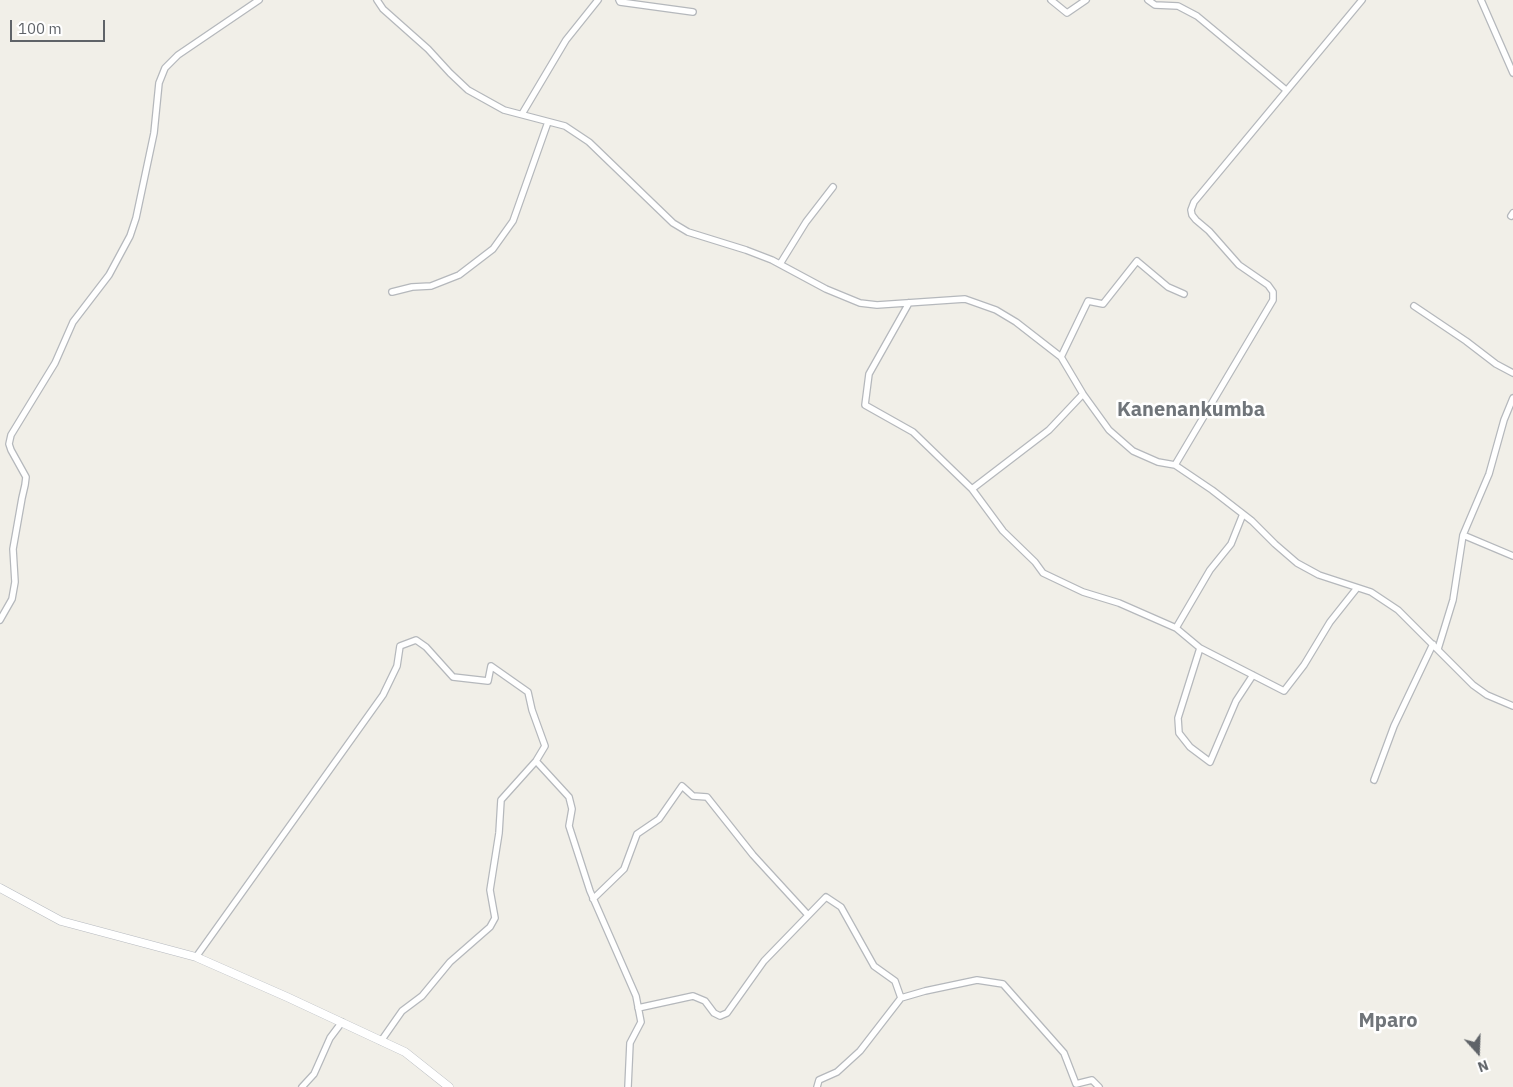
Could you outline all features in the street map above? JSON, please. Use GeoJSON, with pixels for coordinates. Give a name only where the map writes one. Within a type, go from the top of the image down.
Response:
{"type":"FeatureCollection","features":[{"type":"Feature","properties":{"kind":"street"},"geometry":{"type":"LineString","coordinates":[[0,620],[12,599],[15,582],[13,548],[26,478],[11,450],[9,444],[11,435],[55,363],[73,322],[109,275],[130,236],[136,218],[154,133],[159,83],[164,68],[178,55],[258,0]]}},
{"type":"Feature","properties":{"kind":"street"},"geometry":{"type":"LineString","coordinates":[[377,0],[383,9],[428,49],[468,90],[504,110],[565,126],[589,142],[673,222],[688,232],[746,250],[780,264],[826,290],[860,303],[877,306],[965,299],[979,302],[1016,322],[1062,357],[1084,394],[1109,430],[1133,450],[1158,462],[1175,465],[1244,514],[1297,563],[1319,575],[1371,592],[1398,610],[1473,685],[1487,695],[1513,706]]}},
{"type":"Feature","properties":{"kind":"street"},"geometry":{"type":"LineString","coordinates":[[522,114],[566,40],[598,0]]}},
{"type":"Feature","properties":{"kind":"street"},"geometry":{"type":"LineString","coordinates":[[620,0],[620,2],[693,12]]}},
{"type":"Feature","properties":{"kind":"street"},"geometry":{"type":"LineString","coordinates":[[1051,0],[1067,13],[1086,0]]}},
{"type":"Feature","properties":{"kind":"street"},"geometry":{"type":"LineString","coordinates":[[1148,0],[1156,6],[1178,6],[1197,16],[1286,90]]}},
{"type":"Feature","properties":{"kind":"street"},"geometry":{"type":"LineString","coordinates":[[1175,465],[1273,300],[1273,292],[1268,284],[1239,265],[1209,231],[1196,220],[1191,210],[1194,202],[1362,0]]}},
{"type":"Feature","properties":{"kind":"street"},"geometry":{"type":"LineString","coordinates":[[1481,0],[1513,73]]}},
{"type":"Feature","properties":{"kind":"street"},"geometry":{"type":"LineString","coordinates":[[392,292],[412,287],[431,286],[459,275],[493,249],[513,221],[548,122]]}},
{"type":"Feature","properties":{"kind":"street"},"geometry":{"type":"LineString","coordinates":[[780,264],[806,222],[833,187]]}},
{"type":"Feature","properties":{"kind":"street"},"geometry":{"type":"LineString","coordinates":[[1062,357],[1088,301],[1103,304],[1137,261],[1168,286],[1184,294]]}},
{"type":"Feature","properties":{"kind":"street"},"geometry":{"type":"LineString","coordinates":[[909,303],[869,374],[866,404],[913,432],[972,489],[1003,531],[1035,562],[1043,573],[1084,592],[1119,603],[1176,628],[1200,648],[1284,691],[1304,665],[1330,622],[1357,588]]}},
{"type":"Feature","properties":{"kind":"street"},"geometry":{"type":"LineString","coordinates":[[1414,306],[1496,364],[1513,373]]}},
{"type":"Feature","properties":{"kind":"street"},"geometry":{"type":"LineString","coordinates":[[972,489],[1049,430],[1084,394]]}},
{"type":"Feature","properties":{"kind":"street"},"geometry":{"type":"LineString","coordinates":[[1374,780],[1394,726],[1436,647],[1453,600],[1463,535],[1489,474],[1512,399]]}},
{"type":"Feature","properties":{"kind":"street"},"geometry":{"type":"LineString","coordinates":[[1176,628],[1210,570],[1231,544],[1244,514]]}},
{"type":"Feature","properties":{"kind":"street"},"geometry":{"type":"LineString","coordinates":[[1463,535],[1513,556]]}},
{"type":"Feature","properties":{"kind":"street"},"geometry":{"type":"LineString","coordinates":[[196,958],[383,695],[397,666],[400,646],[416,640],[426,646],[453,677],[488,681],[491,666],[528,692],[532,710],[545,746],[536,761],[501,800],[499,833],[490,890],[495,918],[490,927],[450,962],[422,996],[402,1011],[381,1041]]}},
{"type":"Feature","properties":{"kind":"street"},"geometry":{"type":"LineString","coordinates":[[1200,648],[1178,718],[1179,733],[1190,747],[1210,762],[1236,701],[1253,675]]}},
{"type":"Feature","properties":{"kind":"street"},"geometry":{"type":"LineString","coordinates":[[536,761],[569,797],[572,809],[569,826],[593,899],[636,996],[641,1022],[630,1043],[628,1087]]}},
{"type":"Feature","properties":{"kind":"street"},"geometry":{"type":"LineString","coordinates":[[593,899],[624,869],[637,834],[659,820],[682,786],[692,796],[707,797],[753,855],[808,915]]}},
{"type":"Feature","properties":{"kind":"street"},"geometry":{"type":"LineString","coordinates":[[0,888],[61,920],[196,958],[342,1022],[405,1052],[450,1087]]}},
{"type":"Feature","properties":{"kind":"street"},"geometry":{"type":"LineString","coordinates":[[638,1008],[693,996],[705,1001],[714,1014],[720,1016],[727,1013],[764,961],[826,897],[841,907],[874,966],[895,981],[901,998]]}},
{"type":"Feature","properties":{"kind":"street"},"geometry":{"type":"LineString","coordinates":[[817,1087],[820,1080],[836,1072],[860,1051],[901,998],[977,980],[1003,984],[1064,1053],[1076,1084],[1092,1080],[1099,1087]]}},
{"type":"Feature","properties":{"kind":"street"},"geometry":{"type":"LineString","coordinates":[[302,1087],[314,1074],[330,1038],[342,1022]]}},
{"type":"Feature","properties":{"kind":"district","name":"Kanenankumba"},"geometry":{"type":"Point","coordinates":[1191,410]}},
{"type":"Feature","properties":{"kind":"district","name":"Mparo"},"geometry":{"type":"Point","coordinates":[1388,1021]}}]}
